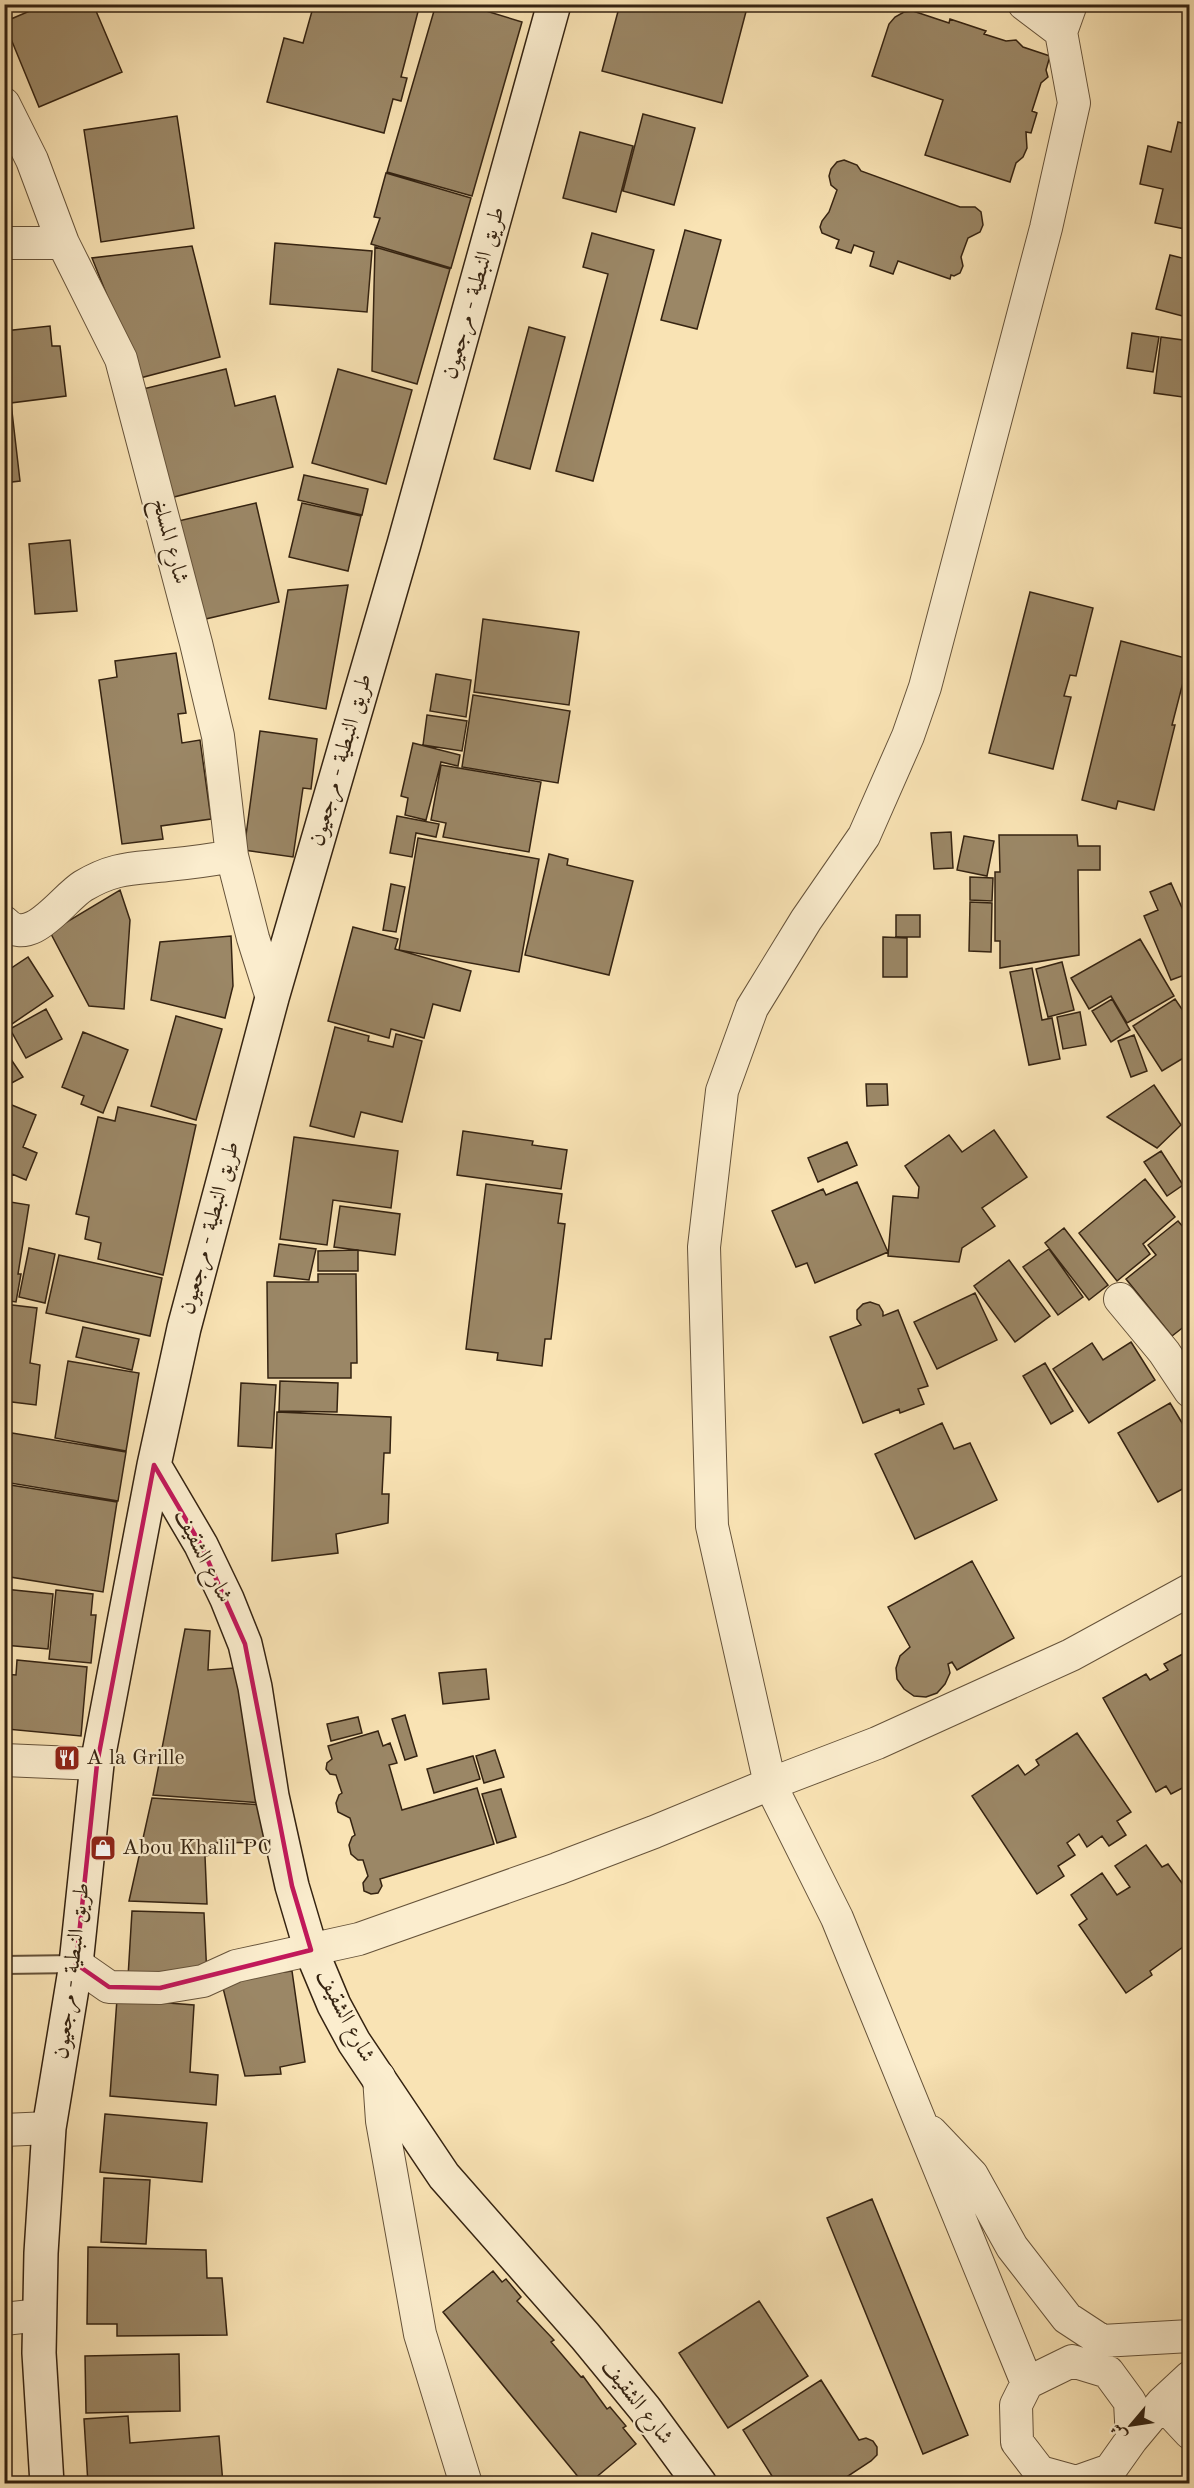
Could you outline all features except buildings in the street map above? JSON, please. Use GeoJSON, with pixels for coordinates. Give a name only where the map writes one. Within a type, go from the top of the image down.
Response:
{"type":"FeatureCollection","features":[{"type":"Feature","properties":{"kind":"main road","name":"طريق النبطية - مرجعيون"},"geometry":{"type":"LineString","coordinates":[[47,2484],[39,2353],[41,2253],[50,2128],[75,1964],[97,1764],[154,1465],[184,1328],[272,998],[407,532],[554,4]]}},
{"type":"Feature","properties":{"kind":"main road","name":"شارع الشقيف"},"geometry":{"type":"LineString","coordinates":[[154,1465],[201,1545],[227,1599],[245,1644],[255,1687],[272,1796],[292,1886],[310,1950],[349,2032],[444,2176],[592,2345],[645,2409],[700,2484]]}},
{"type":"Feature","properties":{"kind":"street"},"geometry":{"type":"LineString","coordinates":[[1024,4],[1066,18],[1074,102],[1046,228],[925,687],[908,736],[864,836],[806,920],[752,1008],[722,1091],[704,1246],[712,1526],[770,1784],[837,1918],[1027,2383]]}},
{"type":"Feature","properties":{"kind":"street","name":"شارع المسلخ"},"geometry":{"type":"LineString","coordinates":[[4,104],[32,160],[63,243],[94,303],[124,370],[173,553],[218,736],[232,856],[253,938],[272,998]]}},
{"type":"Feature","properties":{"kind":"street"},"geometry":{"type":"LineString","coordinates":[[4,243],[63,243]]}},
{"type":"Feature","properties":{"kind":"street"},"geometry":{"type":"LineString","coordinates":[[4,922],[14,930],[26,931],[44,921],[63,901],[81,887],[104,875],[128,867],[164,866],[232,856]]}},
{"type":"Feature","properties":{"kind":"street"},"geometry":{"type":"LineString","coordinates":[[1120,1299],[1164,1352],[1190,1391]]}},
{"type":"Feature","properties":{"kind":"street"},"geometry":{"type":"LineString","coordinates":[[75,1964],[109,1987],[160,1988],[203,1981],[236,1966],[359,1939],[473,1900],[654,1832],[877,1743],[1071,1655],[1190,1590]]}},
{"type":"Feature","properties":{"kind":"street"},"geometry":{"type":"LineString","coordinates":[[4,1760],[97,1764]]}},
{"type":"Feature","properties":{"kind":"street"},"geometry":{"type":"LineString","coordinates":[[379,2077],[382,2121],[420,2334],[466,2484]]}},
{"type":"Feature","properties":{"kind":"street"},"geometry":{"type":"LineString","coordinates":[[918,2119],[972,2175],[1012,2247],[1097,2355],[1130,2402],[1132,2439]]}},
{"type":"Feature","properties":{"kind":"street"},"geometry":{"type":"LineString","coordinates":[[4,2130],[50,2128]]}},
{"type":"Feature","properties":{"kind":"street"},"geometry":{"type":"LineString","coordinates":[[4,2319],[40,2315]]}},
{"type":"Feature","properties":{"kind":"street"},"geometry":{"type":"LineString","coordinates":[[1190,2336],[1072,2361],[1027,2383],[1016,2404],[1017,2442],[1035,2478],[1075,2483],[1110,2470],[1162,2403],[1190,2377]]}},
{"type":"Feature","properties":{"kind":"street"},"geometry":{"type":"LineString","coordinates":[[1162,2403],[1190,2433]]}},
{"type":"Feature","properties":{"kind":"lane"},"geometry":{"type":"LineString","coordinates":[[4,1965],[75,1964]]}},
{"type":"Feature","properties":{"kind":"highlighted area"},"geometry":{"type":"Polygon","coordinates":[[[154,1465],[201,1545],[245,1644],[292,1886],[311,1950],[160,1988],[109,1987],[76,1964],[97,1764],[154,1465]]]}},
{"type":"Feature","properties":{"kind":"place","name":"A la Grille"},"geometry":{"type":"Point","coordinates":[67,1758]}},
{"type":"Feature","properties":{"kind":"place","name":"Abou Khalil PC"},"geometry":{"type":"Point","coordinates":[103,1848]}}]}
